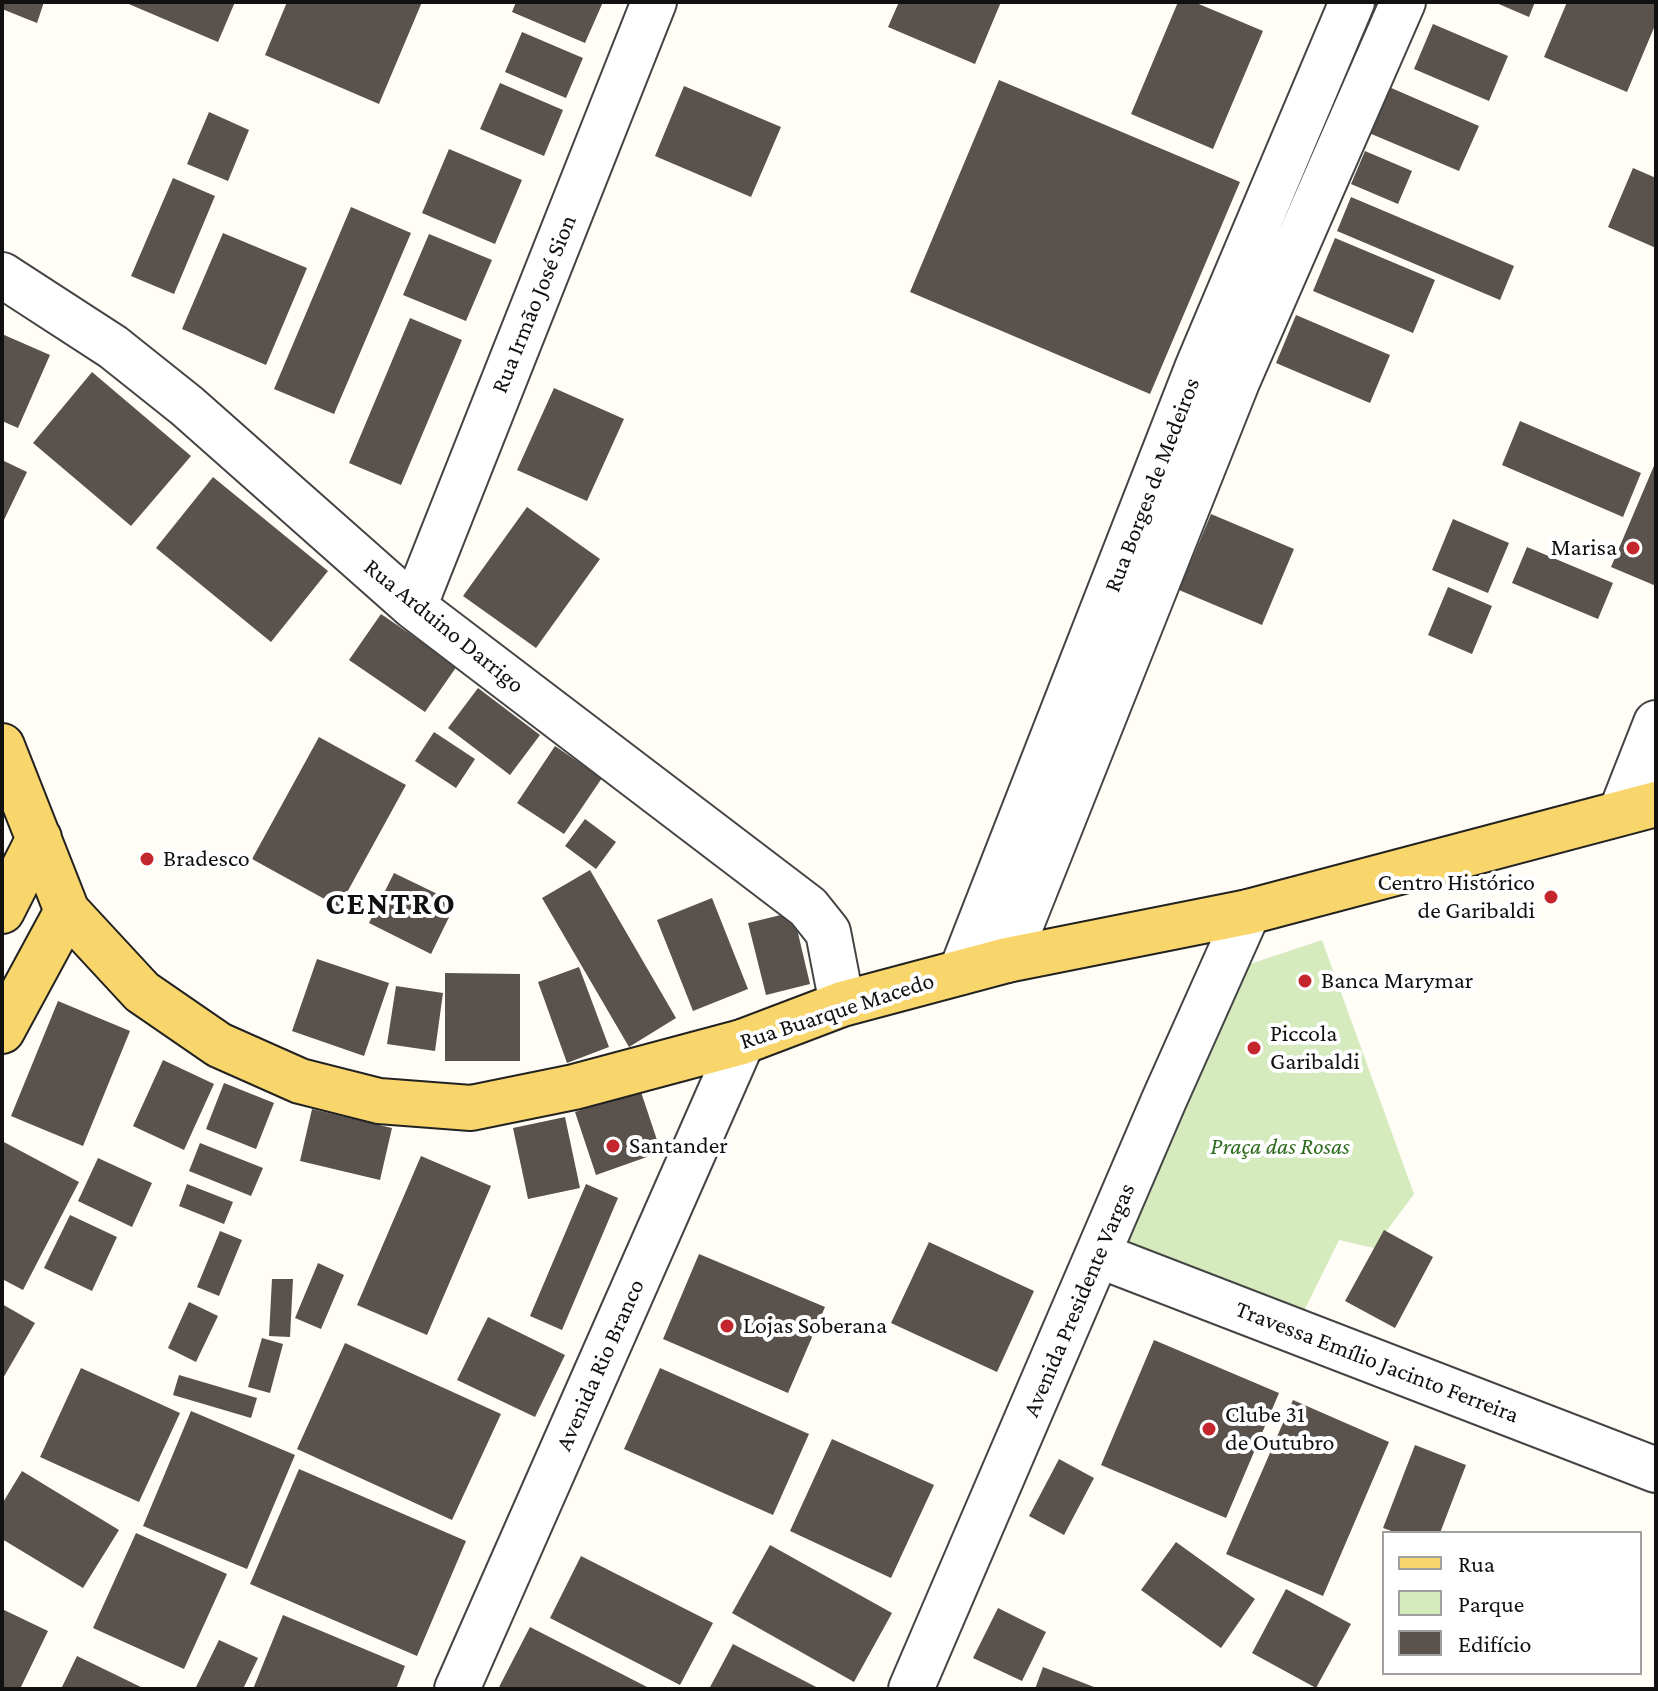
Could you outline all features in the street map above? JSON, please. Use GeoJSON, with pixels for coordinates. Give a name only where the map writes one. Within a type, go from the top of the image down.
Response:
{"type":"FeatureCollection","features":[{"type":"Feature","properties":{"kind":"main road"},"geometry":{"type":"LineString","coordinates":[[2,746],[67,911],[2,1031]]}},
{"type":"Feature","properties":{"kind":"main road","name":"Rua Buarque Macedo"},"geometry":{"type":"LineString","coordinates":[[67,911],[142,992],[219,1045],[300,1081],[379,1101],[471,1108],[574,1087],[742,1042],[842,1004],[1007,960],[1248,912],[1638,808]]}},
{"type":"Feature","properties":{"kind":"main road"},"geometry":{"type":"LineString","coordinates":[[2,911],[39,838]]}},
{"type":"Feature","properties":{"kind":"street","name":"Rua Irmão José Sion"},"geometry":{"type":"LineString","coordinates":[[414,607],[654,2]]}},
{"type":"Feature","properties":{"kind":"street","name":"Rua Borges de Medeiros"},"geometry":{"type":"LineString","coordinates":[[1007,960],[1352,2]]}},
{"type":"Feature","properties":{"kind":"street","name":"Rua Borges de Medeiros"},"geometry":{"type":"LineString","coordinates":[[961,972],[1217,374],[1403,2]]}},
{"type":"Feature","properties":{"kind":"street","name":"Rua Arduino Darrigo"},"geometry":{"type":"LineString","coordinates":[[2,275],[125,357],[187,406],[414,607],[808,907],[828,932],[842,1004]]}},
{"type":"Feature","properties":{"kind":"street"},"geometry":{"type":"LineString","coordinates":[[1638,808],[1656,723]]}},
{"type":"Feature","properties":{"kind":"street","name":"Avenida Presidente Vargas"},"geometry":{"type":"LineString","coordinates":[[911,1689],[1248,912]]}},
{"type":"Feature","properties":{"kind":"street","name":"Avenida Rio Branco"},"geometry":{"type":"LineString","coordinates":[[457,1689],[742,1042]]}},
{"type":"Feature","properties":{"kind":"street","name":"Travessa Emílio Jacinto Ferreira"},"geometry":{"type":"LineString","coordinates":[[1098,1255],[1656,1470]]}},
{"type":"Feature","properties":{"kind":"green space","name":"Praça das Rosas"},"geometry":{"type":"Polygon","coordinates":[[[1322,940],[1414,1194],[1374,1248],[1339,1240],[1302,1315],[1115,1244],[1244,966],[1322,940]]]}},
{"type":"Feature","properties":{"kind":"building"},"geometry":{"type":"Polygon","coordinates":[[[2,2],[44,2],[37,23],[2,9],[2,2]]]}},
{"type":"Feature","properties":{"kind":"building"},"geometry":{"type":"Polygon","coordinates":[[[124,2],[235,2],[218,42],[124,2]]]}},
{"type":"Feature","properties":{"kind":"building"},"geometry":{"type":"Polygon","coordinates":[[[287,2],[422,2],[379,104],[265,55],[287,2]]]}},
{"type":"Feature","properties":{"kind":"building"},"geometry":{"type":"Polygon","coordinates":[[[516,2],[603,2],[585,43],[512,12],[516,2]]]}},
{"type":"Feature","properties":{"kind":"building"},"geometry":{"type":"Polygon","coordinates":[[[899,2],[1001,2],[975,64],[888,27],[899,2]]]}},
{"type":"Feature","properties":{"kind":"building"},"geometry":{"type":"Polygon","coordinates":[[[1178,2],[1194,2],[1263,31],[1213,149],[1131,114],[1178,2]]]}},
{"type":"Feature","properties":{"kind":"building"},"geometry":{"type":"Polygon","coordinates":[[[1494,2],[1535,2],[1529,17],[1494,2]]]}},
{"type":"Feature","properties":{"kind":"building"},"geometry":{"type":"Polygon","coordinates":[[[1567,2],[1656,2],[1656,23],[1627,92],[1544,57],[1567,2]]]}},
{"type":"Feature","properties":{"kind":"building"},"geometry":{"type":"Polygon","coordinates":[[[1433,24],[1508,56],[1489,101],[1414,69],[1433,24]]]}},
{"type":"Feature","properties":{"kind":"building"},"geometry":{"type":"Polygon","coordinates":[[[522,32],[583,58],[566,98],[505,72],[522,32]]]}},
{"type":"Feature","properties":{"kind":"building"},"geometry":{"type":"Polygon","coordinates":[[[999,80],[1240,182],[1150,394],[910,292],[999,80]]]}},
{"type":"Feature","properties":{"kind":"building"},"geometry":{"type":"Polygon","coordinates":[[[500,83],[563,110],[544,156],[480,129],[500,83]]]}},
{"type":"Feature","properties":{"kind":"building"},"geometry":{"type":"Polygon","coordinates":[[[684,86],[781,127],[751,197],[655,156],[684,86]]]}},
{"type":"Feature","properties":{"kind":"building"},"geometry":{"type":"Polygon","coordinates":[[[1389,87],[1479,126],[1459,171],[1369,133],[1389,87]]]}},
{"type":"Feature","properties":{"kind":"building"},"geometry":{"type":"Polygon","coordinates":[[[209,112],[249,130],[228,181],[187,164],[209,112]]]}},
{"type":"Feature","properties":{"kind":"building"},"geometry":{"type":"Polygon","coordinates":[[[449,149],[522,180],[495,244],[422,213],[449,149]]]}},
{"type":"Feature","properties":{"kind":"building"},"geometry":{"type":"Polygon","coordinates":[[[1365,151],[1412,171],[1398,204],[1351,184],[1365,151]]]}},
{"type":"Feature","properties":{"kind":"building"},"geometry":{"type":"Polygon","coordinates":[[[1633,168],[1656,178],[1656,248],[1608,227],[1633,168]]]}},
{"type":"Feature","properties":{"kind":"building"},"geometry":{"type":"Polygon","coordinates":[[[173,178],[215,196],[174,294],[131,276],[173,178]]]}},
{"type":"Feature","properties":{"kind":"building"},"geometry":{"type":"Polygon","coordinates":[[[1351,197],[1514,266],[1500,300],[1337,231],[1351,197]]]}},
{"type":"Feature","properties":{"kind":"building"},"geometry":{"type":"Polygon","coordinates":[[[351,207],[411,233],[334,414],[274,389],[351,207]]]}},
{"type":"Feature","properties":{"kind":"building"},"geometry":{"type":"Polygon","coordinates":[[[223,233],[307,268],[266,365],[182,329],[223,233]]]}},
{"type":"Feature","properties":{"kind":"building"},"geometry":{"type":"Polygon","coordinates":[[[429,234],[492,260],[466,321],[403,295],[429,234]]]}},
{"type":"Feature","properties":{"kind":"building"},"geometry":{"type":"Polygon","coordinates":[[[1335,238],[1435,280],[1413,333],[1313,291],[1335,238]]]}},
{"type":"Feature","properties":{"kind":"building"},"geometry":{"type":"Polygon","coordinates":[[[1296,315],[1390,355],[1370,403],[1276,363],[1296,315]]]}},
{"type":"Feature","properties":{"kind":"building"},"geometry":{"type":"Polygon","coordinates":[[[410,318],[462,340],[401,485],[349,463],[410,318]]]}},
{"type":"Feature","properties":{"kind":"building"},"geometry":{"type":"Polygon","coordinates":[[[2,334],[50,355],[18,428],[2,421],[2,334]]]}},
{"type":"Feature","properties":{"kind":"building"},"geometry":{"type":"Polygon","coordinates":[[[92,372],[191,456],[131,526],[33,443],[92,372]]]}},
{"type":"Feature","properties":{"kind":"building"},"geometry":{"type":"Polygon","coordinates":[[[554,388],[624,419],[587,501],[517,470],[554,388]]]}},
{"type":"Feature","properties":{"kind":"building"},"geometry":{"type":"Polygon","coordinates":[[[1520,421],[1641,473],[1623,517],[1502,465],[1520,421]]]}},
{"type":"Feature","properties":{"kind":"building"},"geometry":{"type":"Polygon","coordinates":[[[2,460],[27,472],[2,524],[2,460]]]}},
{"type":"Feature","properties":{"kind":"building"},"geometry":{"type":"Polygon","coordinates":[[[1656,461],[1656,586],[1611,567],[1656,461]]]}},
{"type":"Feature","properties":{"kind":"building"},"geometry":{"type":"Polygon","coordinates":[[[213,477],[328,571],[271,642],[156,548],[213,477]]]}},
{"type":"Feature","properties":{"kind":"building"},"geometry":{"type":"Polygon","coordinates":[[[527,507],[600,559],[536,648],[463,596],[527,507]]]}},
{"type":"Feature","properties":{"kind":"building"},"geometry":{"type":"Polygon","coordinates":[[[1211,514],[1294,549],[1262,625],[1179,590],[1211,514]]]}},
{"type":"Feature","properties":{"kind":"building"},"geometry":{"type":"Polygon","coordinates":[[[1453,519],[1509,543],[1488,593],[1432,570],[1453,519]]]}},
{"type":"Feature","properties":{"kind":"building"},"geometry":{"type":"Polygon","coordinates":[[[1527,547],[1613,583],[1598,619],[1512,583],[1527,547]]]}},
{"type":"Feature","properties":{"kind":"building"},"geometry":{"type":"Polygon","coordinates":[[[1448,587],[1492,606],[1472,654],[1428,635],[1448,587]]]}},
{"type":"Feature","properties":{"kind":"building"},"geometry":{"type":"Polygon","coordinates":[[[381,614],[457,666],[425,712],[349,660],[381,614]]]}},
{"type":"Feature","properties":{"kind":"building"},"geometry":{"type":"Polygon","coordinates":[[[478,688],[540,735],[510,775],[448,728],[478,688]]]}},
{"type":"Feature","properties":{"kind":"building"},"geometry":{"type":"Polygon","coordinates":[[[434,732],[475,759],[456,788],[415,761],[434,732]]]}},
{"type":"Feature","properties":{"kind":"building"},"geometry":{"type":"Polygon","coordinates":[[[319,737],[406,785],[339,907],[252,859],[319,737]]]}},
{"type":"Feature","properties":{"kind":"building"},"geometry":{"type":"Polygon","coordinates":[[[555,746],[602,778],[564,834],[517,803],[555,746]]]}},
{"type":"Feature","properties":{"kind":"building"},"geometry":{"type":"Polygon","coordinates":[[[585,819],[616,842],[596,869],[565,846],[585,819]]]}},
{"type":"Feature","properties":{"kind":"building"},"geometry":{"type":"Polygon","coordinates":[[[590,870],[676,1018],[629,1047],[542,898],[590,870]]]}},
{"type":"Feature","properties":{"kind":"building"},"geometry":{"type":"Polygon","coordinates":[[[394,873],[456,903],[431,954],[369,923],[394,873]]]}},
{"type":"Feature","properties":{"kind":"building"},"geometry":{"type":"Polygon","coordinates":[[[712,898],[748,989],[693,1011],[657,920],[712,898]]]}},
{"type":"Feature","properties":{"kind":"building"},"geometry":{"type":"Polygon","coordinates":[[[793,912],[810,984],[766,995],[748,923],[793,912]]]}},
{"type":"Feature","properties":{"kind":"building"},"geometry":{"type":"Polygon","coordinates":[[[317,959],[389,983],[364,1056],[292,1031],[317,959]]]}},
{"type":"Feature","properties":{"kind":"building"},"geometry":{"type":"Polygon","coordinates":[[[579,967],[609,1047],[567,1063],[538,982],[579,967]]]}},
{"type":"Feature","properties":{"kind":"building"},"geometry":{"type":"Polygon","coordinates":[[[445,973],[520,974],[520,1061],[445,1061],[445,973]]]}},
{"type":"Feature","properties":{"kind":"building"},"geometry":{"type":"Polygon","coordinates":[[[396,986],[443,993],[435,1051],[387,1044],[396,986]]]}},
{"type":"Feature","properties":{"kind":"building"},"geometry":{"type":"Polygon","coordinates":[[[58,1001],[130,1031],[83,1146],[11,1116],[58,1001]]]}},
{"type":"Feature","properties":{"kind":"building"},"geometry":{"type":"Polygon","coordinates":[[[163,1060],[214,1084],[184,1150],[133,1126],[163,1060]]]}},
{"type":"Feature","properties":{"kind":"building"},"geometry":{"type":"Polygon","coordinates":[[[224,1083],[274,1103],[256,1149],[206,1129],[224,1083]]]}},
{"type":"Feature","properties":{"kind":"building"},"geometry":{"type":"Polygon","coordinates":[[[640,1089],[661,1152],[596,1175],[575,1112],[640,1089]]]}},
{"type":"Feature","properties":{"kind":"building"},"geometry":{"type":"Polygon","coordinates":[[[312,1109],[392,1128],[380,1180],[300,1161],[312,1109]]]}},
{"type":"Feature","properties":{"kind":"building"},"geometry":{"type":"Polygon","coordinates":[[[565,1117],[580,1188],[528,1199],[513,1128],[565,1117]]]}},
{"type":"Feature","properties":{"kind":"building"},"geometry":{"type":"Polygon","coordinates":[[[2,1141],[79,1182],[23,1290],[2,1279],[2,1141]]]}},
{"type":"Feature","properties":{"kind":"building"},"geometry":{"type":"Polygon","coordinates":[[[200,1143],[263,1168],[251,1196],[189,1171],[200,1143]]]}},
{"type":"Feature","properties":{"kind":"building"},"geometry":{"type":"Polygon","coordinates":[[[421,1156],[491,1186],[427,1335],[357,1305],[421,1156]]]}},
{"type":"Feature","properties":{"kind":"building"},"geometry":{"type":"Polygon","coordinates":[[[98,1158],[152,1183],[132,1227],[78,1201],[98,1158]]]}},
{"type":"Feature","properties":{"kind":"building"},"geometry":{"type":"Polygon","coordinates":[[[187,1184],[233,1202],[224,1224],[179,1206],[187,1184]]]}},
{"type":"Feature","properties":{"kind":"building"},"geometry":{"type":"Polygon","coordinates":[[[586,1184],[618,1198],[562,1330],[530,1316],[586,1184]]]}},
{"type":"Feature","properties":{"kind":"building"},"geometry":{"type":"Polygon","coordinates":[[[70,1215],[117,1237],[92,1291],[44,1268],[70,1215]]]}},
{"type":"Feature","properties":{"kind":"building"},"geometry":{"type":"Polygon","coordinates":[[[1384,1230],[1433,1257],[1395,1328],[1345,1301],[1384,1230]]]}},
{"type":"Feature","properties":{"kind":"building"},"geometry":{"type":"Polygon","coordinates":[[[220,1231],[242,1240],[219,1296],[197,1287],[220,1231]]]}},
{"type":"Feature","properties":{"kind":"building"},"geometry":{"type":"Polygon","coordinates":[[[929,1242],[1034,1291],[997,1372],[891,1323],[929,1242]]]}},
{"type":"Feature","properties":{"kind":"building"},"geometry":{"type":"Polygon","coordinates":[[[699,1254],[825,1307],[788,1393],[663,1339],[699,1254]]]}},
{"type":"Feature","properties":{"kind":"building"},"geometry":{"type":"Polygon","coordinates":[[[318,1263],[344,1275],[321,1329],[295,1318],[318,1263]]]}},
{"type":"Feature","properties":{"kind":"building"},"geometry":{"type":"Polygon","coordinates":[[[272,1279],[293,1279],[290,1337],[269,1336],[272,1279]]]}},
{"type":"Feature","properties":{"kind":"building"},"geometry":{"type":"Polygon","coordinates":[[[189,1302],[218,1316],[196,1362],[168,1348],[189,1302]]]}},
{"type":"Feature","properties":{"kind":"building"},"geometry":{"type":"Polygon","coordinates":[[[2,1304],[35,1323],[2,1380],[2,1304]]]}},
{"type":"Feature","properties":{"kind":"building"},"geometry":{"type":"Polygon","coordinates":[[[488,1317],[565,1355],[535,1417],[457,1380],[488,1317]]]}},
{"type":"Feature","properties":{"kind":"building"},"geometry":{"type":"Polygon","coordinates":[[[262,1338],[283,1344],[270,1393],[248,1387],[262,1338]]]}},
{"type":"Feature","properties":{"kind":"building"},"geometry":{"type":"Polygon","coordinates":[[[1154,1340],[1279,1393],[1226,1518],[1101,1465],[1154,1340]]]}},
{"type":"Feature","properties":{"kind":"building"},"geometry":{"type":"Polygon","coordinates":[[[345,1343],[501,1414],[452,1520],[297,1449],[345,1343]]]}},
{"type":"Feature","properties":{"kind":"building"},"geometry":{"type":"Polygon","coordinates":[[[81,1368],[180,1413],[139,1502],[40,1457],[81,1368]]]}},
{"type":"Feature","properties":{"kind":"building"},"geometry":{"type":"Polygon","coordinates":[[[660,1368],[809,1434],[773,1515],[624,1449],[660,1368]]]}},
{"type":"Feature","properties":{"kind":"building"},"geometry":{"type":"Polygon","coordinates":[[[179,1375],[257,1398],[251,1418],[173,1395],[179,1375]]]}},
{"type":"Feature","properties":{"kind":"building"},"geometry":{"type":"Polygon","coordinates":[[[1293,1400],[1389,1442],[1323,1596],[1226,1554],[1293,1400]]]}},
{"type":"Feature","properties":{"kind":"building"},"geometry":{"type":"Polygon","coordinates":[[[191,1411],[295,1455],[247,1569],[143,1526],[191,1411]]]}},
{"type":"Feature","properties":{"kind":"building"},"geometry":{"type":"Polygon","coordinates":[[[832,1439],[934,1485],[891,1578],[790,1531],[832,1439]]]}},
{"type":"Feature","properties":{"kind":"building"},"geometry":{"type":"Polygon","coordinates":[[[1415,1445],[1466,1465],[1441,1531],[1391,1531],[1383,1528],[1415,1445]]]}},
{"type":"Feature","properties":{"kind":"building"},"geometry":{"type":"Polygon","coordinates":[[[1059,1459],[1094,1478],[1064,1535],[1029,1516],[1059,1459]]]}},
{"type":"Feature","properties":{"kind":"building"},"geometry":{"type":"Polygon","coordinates":[[[299,1469],[466,1541],[417,1656],[250,1584],[299,1469]]]}},
{"type":"Feature","properties":{"kind":"building"},"geometry":{"type":"Polygon","coordinates":[[[22,1471],[119,1530],[83,1588],[2,1539],[2,1504],[22,1471]]]}},
{"type":"Feature","properties":{"kind":"building"},"geometry":{"type":"Polygon","coordinates":[[[136,1533],[227,1574],[184,1669],[93,1628],[136,1533]]]}},
{"type":"Feature","properties":{"kind":"building"},"geometry":{"type":"Polygon","coordinates":[[[1176,1542],[1255,1599],[1221,1648],[1141,1590],[1176,1542]]]}},
{"type":"Feature","properties":{"kind":"building"},"geometry":{"type":"Polygon","coordinates":[[[770,1545],[892,1613],[854,1682],[732,1613],[770,1545]]]}},
{"type":"Feature","properties":{"kind":"building"},"geometry":{"type":"Polygon","coordinates":[[[581,1556],[713,1623],[680,1685],[550,1618],[581,1556]]]}},
{"type":"Feature","properties":{"kind":"building"},"geometry":{"type":"Polygon","coordinates":[[[1286,1589],[1351,1624],[1316,1688],[1252,1653],[1286,1589]]]}},
{"type":"Feature","properties":{"kind":"building"},"geometry":{"type":"Polygon","coordinates":[[[998,1608],[1046,1632],[1022,1681],[973,1658],[998,1608]]]}},
{"type":"Feature","properties":{"kind":"building"},"geometry":{"type":"Polygon","coordinates":[[[2,1609],[48,1631],[20,1689],[2,1689],[2,1609]]]}},
{"type":"Feature","properties":{"kind":"building"},"geometry":{"type":"Polygon","coordinates":[[[283,1615],[405,1666],[396,1689],[253,1689],[283,1615]]]}},
{"type":"Feature","properties":{"kind":"building"},"geometry":{"type":"Polygon","coordinates":[[[530,1627],[651,1689],[498,1689],[530,1627]]]}},
{"type":"Feature","properties":{"kind":"building"},"geometry":{"type":"Polygon","coordinates":[[[219,1640],[258,1658],[243,1689],[195,1689],[219,1640]]]}},
{"type":"Feature","properties":{"kind":"building"},"geometry":{"type":"Polygon","coordinates":[[[733,1644],[820,1689],[709,1689],[733,1644]]]}},
{"type":"Feature","properties":{"kind":"building"},"geometry":{"type":"Polygon","coordinates":[[[77,1656],[145,1689],[61,1689],[77,1656]]]}},
{"type":"Feature","properties":{"kind":"building"},"geometry":{"type":"Polygon","coordinates":[[[1043,1667],[1099,1689],[1035,1689],[1043,1667]]]}},
{"type":"Feature","properties":{"kind":"place","name":"Marisa"},"geometry":{"type":"Point","coordinates":[1633,548]}},
{"type":"Feature","properties":{"kind":"place","name":"Bradesco"},"geometry":{"type":"Point","coordinates":[147,859]}},
{"type":"Feature","properties":{"kind":"place","name":"Centro Histórico de Garibaldi"},"geometry":{"type":"Point","coordinates":[1551,897]}},
{"type":"Feature","properties":{"kind":"place","name":"Banca Marymar"},"geometry":{"type":"Point","coordinates":[1305,981]}},
{"type":"Feature","properties":{"kind":"place","name":"Piccola Garibaldi"},"geometry":{"type":"Point","coordinates":[1254,1048]}},
{"type":"Feature","properties":{"kind":"place","name":"Santander"},"geometry":{"type":"Point","coordinates":[613,1146]}},
{"type":"Feature","properties":{"kind":"place","name":"Lojas Soberana"},"geometry":{"type":"Point","coordinates":[727,1326]}},
{"type":"Feature","properties":{"kind":"place","name":"Clube 31 de Outubro"},"geometry":{"type":"Point","coordinates":[1209,1429]}},
{"type":"Feature","properties":{"kind":"district","name":"CENTRO"},"geometry":{"type":"Point","coordinates":[391,904]}}]}
